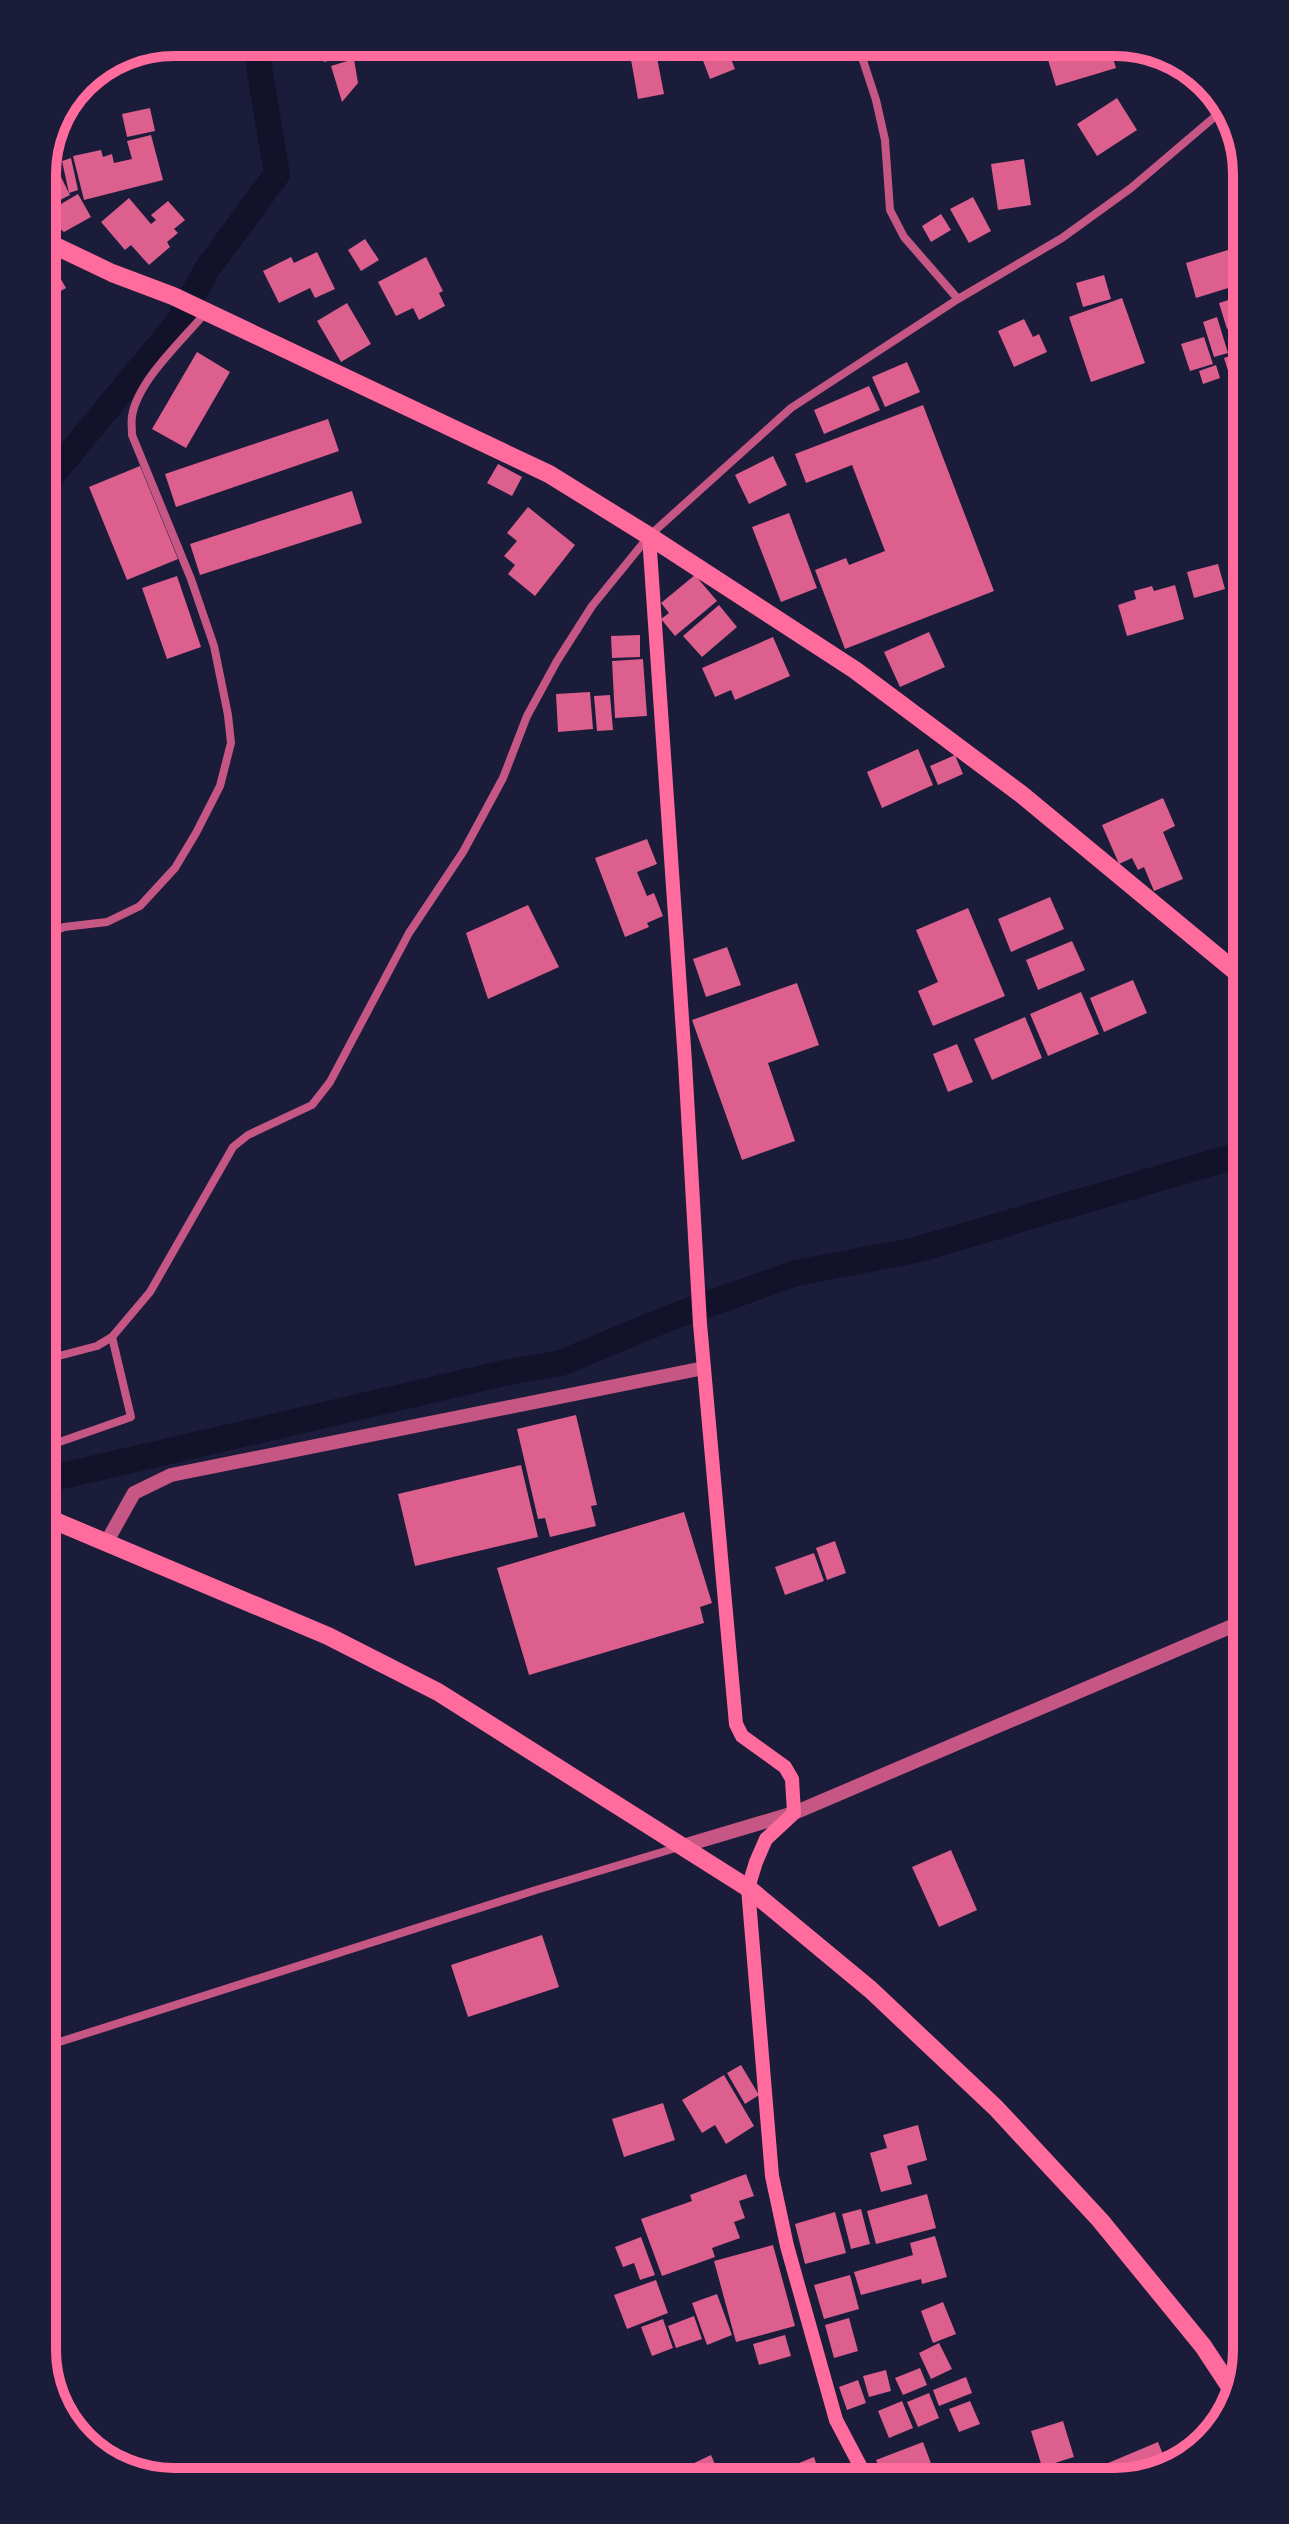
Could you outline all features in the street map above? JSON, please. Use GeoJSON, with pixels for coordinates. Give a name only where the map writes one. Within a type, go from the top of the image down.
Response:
{"type":"FeatureCollection","features":[{"type":"Feature","properties":{"kind":"highway"},"geometry":{"type":"LineString","coordinates":[[56,246],[112,273],[173,296],[549,474],[855,670],[1021,794],[1233,969]]}},
{"type":"Feature","properties":{"kind":"highway"},"geometry":{"type":"LineString","coordinates":[[56,1521],[328,1636],[438,1692],[748,1888],[871,1990],[996,2108],[1100,2220],[1203,2346],[1228,2384]]}},
{"type":"Feature","properties":{"kind":"main road"},"geometry":{"type":"LineString","coordinates":[[642,533],[685,1062],[700,1324],[736,1724],[742,1736],[785,1767],[792,1779],[794,1813],[766,1839],[748,1888],[772,2176],[787,2246],[836,2420],[861,2468]]}},
{"type":"Feature","properties":{"kind":"street"},"geometry":{"type":"LineString","coordinates":[[862,56],[885,140],[890,210],[904,237],[958,299]]}},
{"type":"Feature","properties":{"kind":"street"},"geometry":{"type":"LineString","coordinates":[[56,1357],[97,1346],[112,1337],[150,1292],[233,1147],[248,1135],[312,1105],[330,1082],[409,933],[463,852],[503,778],[527,716],[557,661],[642,533],[791,408],[958,299],[1062,238],[1131,188],[1217,115]]}},
{"type":"Feature","properties":{"kind":"street"},"geometry":{"type":"LineString","coordinates":[[56,931],[107,922],[140,906],[175,868],[220,786],[231,743],[214,646],[191,579],[132,435],[132,417],[138,398],[206,312]]}},
{"type":"Feature","properties":{"kind":"street"},"geometry":{"type":"LineString","coordinates":[[56,1443],[131,1417],[112,1337]]}},
{"type":"Feature","properties":{"kind":"street"},"geometry":{"type":"LineString","coordinates":[[106,1543],[134,1493],[171,1475],[704,1368]]}},
{"type":"Feature","properties":{"kind":"street"},"geometry":{"type":"LineString","coordinates":[[56,2043],[536,1890],[794,1813],[1233,1626]]}},
{"type":"Feature","properties":{"kind":"building"},"geometry":{"type":"Polygon","coordinates":[[[322,56],[346,56],[324,62],[322,56]]]}},
{"type":"Feature","properties":{"kind":"building"},"geometry":{"type":"Polygon","coordinates":[[[630,56],[657,56],[664,94],[638,99],[630,56]]]}},
{"type":"Feature","properties":{"kind":"building"},"geometry":{"type":"Polygon","coordinates":[[[701,56],[730,56],[735,69],[710,79],[701,56]]]}},
{"type":"Feature","properties":{"kind":"building"},"geometry":{"type":"Polygon","coordinates":[[[1047,56],[1112,56],[1116,68],[1056,86],[1047,56]]]}},
{"type":"Feature","properties":{"kind":"building"},"geometry":{"type":"Polygon","coordinates":[[[354,59],[358,83],[342,102],[331,66],[354,59]]]}},
{"type":"Feature","properties":{"kind":"building"},"geometry":{"type":"Polygon","coordinates":[[[1117,98],[1137,130],[1097,156],[1077,124],[1117,98]]]}},
{"type":"Feature","properties":{"kind":"building"},"geometry":{"type":"Polygon","coordinates":[[[150,108],[155,131],[127,137],[122,114],[150,108]]]}},
{"type":"Feature","properties":{"kind":"building"},"geometry":{"type":"Polygon","coordinates":[[[151,135],[163,180],[84,200],[73,156],[101,150],[103,157],[112,154],[114,163],[132,159],[127,141],[151,135]]]}},
{"type":"Feature","properties":{"kind":"building"},"geometry":{"type":"Polygon","coordinates":[[[71,158],[78,190],[69,193],[62,161],[71,158]]]}},
{"type":"Feature","properties":{"kind":"building"},"geometry":{"type":"Polygon","coordinates":[[[1024,159],[1031,205],[998,210],[991,164],[1024,159]]]}},
{"type":"Feature","properties":{"kind":"building"},"geometry":{"type":"Polygon","coordinates":[[[56,167],[70,195],[56,202],[56,167]]]}},
{"type":"Feature","properties":{"kind":"building"},"geometry":{"type":"Polygon","coordinates":[[[78,194],[91,217],[64,232],[56,226],[56,207],[78,194]]]}},
{"type":"Feature","properties":{"kind":"building"},"geometry":{"type":"Polygon","coordinates":[[[973,197],[991,231],[969,243],[950,209],[973,197]]]}},
{"type":"Feature","properties":{"kind":"building"},"geometry":{"type":"Polygon","coordinates":[[[129,198],[151,224],[156,220],[151,215],[168,201],[185,220],[174,229],[178,233],[167,242],[170,247],[149,265],[131,245],[125,250],[101,222],[129,198]]]}},
{"type":"Feature","properties":{"kind":"building"},"geometry":{"type":"Polygon","coordinates":[[[941,214],[951,230],[931,242],[922,226],[941,214]]]}},
{"type":"Feature","properties":{"kind":"building"},"geometry":{"type":"Polygon","coordinates":[[[365,239],[379,260],[361,271],[348,250],[365,239]]]}},
{"type":"Feature","properties":{"kind":"building"},"geometry":{"type":"Polygon","coordinates":[[[1231,249],[1233,287],[1196,298],[1186,263],[1231,249]]]}},
{"type":"Feature","properties":{"kind":"building"},"geometry":{"type":"Polygon","coordinates":[[[317,252],[335,289],[315,298],[310,288],[279,303],[263,271],[291,257],[294,263],[317,252]]]}},
{"type":"Feature","properties":{"kind":"building"},"geometry":{"type":"Polygon","coordinates":[[[426,257],[443,291],[439,293],[445,306],[419,320],[413,308],[396,316],[378,282],[426,257]]]}},
{"type":"Feature","properties":{"kind":"building"},"geometry":{"type":"Polygon","coordinates":[[[56,270],[66,288],[56,294],[56,270]]]}},
{"type":"Feature","properties":{"kind":"building"},"geometry":{"type":"Polygon","coordinates":[[[1104,275],[1111,299],[1083,307],[1076,283],[1104,275]]]}},
{"type":"Feature","properties":{"kind":"building"},"geometry":{"type":"Polygon","coordinates":[[[1122,298],[1145,363],[1091,382],[1069,317],[1122,298]]]}},
{"type":"Feature","properties":{"kind":"building"},"geometry":{"type":"Polygon","coordinates":[[[1233,299],[1233,327],[1227,329],[1219,303],[1233,299]]]}},
{"type":"Feature","properties":{"kind":"building"},"geometry":{"type":"Polygon","coordinates":[[[347,303],[371,344],[341,362],[317,321],[347,303]]]}},
{"type":"Feature","properties":{"kind":"building"},"geometry":{"type":"Polygon","coordinates":[[[1217,317],[1228,353],[1214,357],[1203,322],[1217,317]]]}},
{"type":"Feature","properties":{"kind":"building"},"geometry":{"type":"Polygon","coordinates":[[[1024,319],[1033,337],[1039,334],[1047,352],[1014,367],[998,331],[1024,319]]]}},
{"type":"Feature","properties":{"kind":"building"},"geometry":{"type":"Polygon","coordinates":[[[1204,337],[1213,364],[1190,371],[1181,344],[1204,337]]]}},
{"type":"Feature","properties":{"kind":"building"},"geometry":{"type":"Polygon","coordinates":[[[197,352],[230,372],[186,448],[152,429],[197,352]]]}},
{"type":"Feature","properties":{"kind":"building"},"geometry":{"type":"Polygon","coordinates":[[[1233,355],[1233,376],[1230,377],[1224,358],[1233,355]]]}},
{"type":"Feature","properties":{"kind":"building"},"geometry":{"type":"Polygon","coordinates":[[[907,362],[920,392],[885,407],[872,377],[907,362]]]}},
{"type":"Feature","properties":{"kind":"building"},"geometry":{"type":"Polygon","coordinates":[[[1216,365],[1220,378],[1203,384],[1199,371],[1216,365]]]}},
{"type":"Feature","properties":{"kind":"building"},"geometry":{"type":"Polygon","coordinates":[[[869,386],[880,410],[824,434],[814,410],[869,386]]]}},
{"type":"Feature","properties":{"kind":"building"},"geometry":{"type":"Polygon","coordinates":[[[923,405],[994,591],[845,649],[815,570],[846,558],[849,565],[885,551],[852,465],[806,483],[795,454],[923,405]]]}},
{"type":"Feature","properties":{"kind":"building"},"geometry":{"type":"Polygon","coordinates":[[[328,419],[339,451],[176,507],[165,474],[328,419]]]}},
{"type":"Feature","properties":{"kind":"building"},"geometry":{"type":"Polygon","coordinates":[[[773,456],[787,485],[749,504],[735,475],[773,456]]]}},
{"type":"Feature","properties":{"kind":"building"},"geometry":{"type":"Polygon","coordinates":[[[498,464],[522,477],[512,496],[487,483],[498,464]]]}},
{"type":"Feature","properties":{"kind":"building"},"geometry":{"type":"Polygon","coordinates":[[[140,466],[178,559],[127,580],[89,487],[140,466]]]}},
{"type":"Feature","properties":{"kind":"building"},"geometry":{"type":"Polygon","coordinates":[[[352,491],[362,523],[200,575],[190,544],[352,491]]]}},
{"type":"Feature","properties":{"kind":"building"},"geometry":{"type":"Polygon","coordinates":[[[528,507],[575,545],[535,596],[508,574],[515,565],[504,556],[517,541],[507,533],[528,507]]]}},
{"type":"Feature","properties":{"kind":"building"},"geometry":{"type":"Polygon","coordinates":[[[789,513],[817,588],[781,602],[752,527],[789,513]]]}},
{"type":"Feature","properties":{"kind":"building"},"geometry":{"type":"Polygon","coordinates":[[[1218,564],[1225,589],[1194,598],[1187,572],[1218,564]]]}},
{"type":"Feature","properties":{"kind":"building"},"geometry":{"type":"Polygon","coordinates":[[[695,575],[717,601],[675,636],[661,619],[669,613],[661,603],[695,575]]]}},
{"type":"Feature","properties":{"kind":"building"},"geometry":{"type":"Polygon","coordinates":[[[177,576],[201,647],[167,659],[142,588],[177,576]]]}},
{"type":"Feature","properties":{"kind":"building"},"geometry":{"type":"Polygon","coordinates":[[[1175,585],[1184,619],[1127,636],[1118,605],[1136,599],[1134,591],[1152,586],[1154,591],[1175,585]]]}},
{"type":"Feature","properties":{"kind":"building"},"geometry":{"type":"Polygon","coordinates":[[[719,605],[737,627],[702,657],[683,636],[719,605]]]}},
{"type":"Feature","properties":{"kind":"building"},"geometry":{"type":"Polygon","coordinates":[[[929,632],[945,667],[900,687],[884,652],[929,632]]]}},
{"type":"Feature","properties":{"kind":"building"},"geometry":{"type":"Polygon","coordinates":[[[640,635],[640,657],[612,658],[611,636],[640,635]]]}},
{"type":"Feature","properties":{"kind":"building"},"geometry":{"type":"Polygon","coordinates":[[[773,637],[790,676],[735,700],[731,690],[715,697],[702,668],[773,637]]]}},
{"type":"Feature","properties":{"kind":"building"},"geometry":{"type":"Polygon","coordinates":[[[643,659],[647,716],[615,718],[612,661],[643,659]]]}},
{"type":"Feature","properties":{"kind":"building"},"geometry":{"type":"Polygon","coordinates":[[[590,692],[593,729],[558,732],[556,694],[590,692]]]}},
{"type":"Feature","properties":{"kind":"building"},"geometry":{"type":"Polygon","coordinates":[[[610,695],[613,730],[597,731],[594,696],[610,695]]]}},
{"type":"Feature","properties":{"kind":"building"},"geometry":{"type":"Polygon","coordinates":[[[918,749],[933,785],[882,808],[867,772],[918,749]]]}},
{"type":"Feature","properties":{"kind":"building"},"geometry":{"type":"Polygon","coordinates":[[[955,755],[963,774],[938,785],[930,766],[955,755]]]}},
{"type":"Feature","properties":{"kind":"building"},"geometry":{"type":"Polygon","coordinates":[[[1163,798],[1175,826],[1163,832],[1183,879],[1154,891],[1144,867],[1138,870],[1132,858],[1119,864],[1102,825],[1163,798]]]}},
{"type":"Feature","properties":{"kind":"building"},"geometry":{"type":"Polygon","coordinates":[[[647,839],[657,864],[637,872],[647,896],[654,893],[663,916],[647,923],[649,927],[625,937],[595,858],[647,839]]]}},
{"type":"Feature","properties":{"kind":"building"},"geometry":{"type":"Polygon","coordinates":[[[1050,897],[1064,929],[1011,952],[998,919],[1050,897]]]}},
{"type":"Feature","properties":{"kind":"building"},"geometry":{"type":"Polygon","coordinates":[[[528,905],[559,967],[488,999],[466,933],[528,905]]]}},
{"type":"Feature","properties":{"kind":"building"},"geometry":{"type":"Polygon","coordinates":[[[968,908],[1005,996],[933,1026],[918,991],[938,982],[916,930],[968,908]]]}},
{"type":"Feature","properties":{"kind":"building"},"geometry":{"type":"Polygon","coordinates":[[[1072,941],[1085,970],[1038,990],[1026,960],[1072,941]]]}},
{"type":"Feature","properties":{"kind":"building"},"geometry":{"type":"Polygon","coordinates":[[[727,947],[741,985],[706,997],[693,959],[727,947]]]}},
{"type":"Feature","properties":{"kind":"building"},"geometry":{"type":"Polygon","coordinates":[[[1133,980],[1147,1013],[1104,1032],[1090,998],[1133,980]]]}},
{"type":"Feature","properties":{"kind":"building"},"geometry":{"type":"Polygon","coordinates":[[[797,983],[819,1045],[768,1063],[795,1141],[742,1160],[692,1020],[797,983]]]}},
{"type":"Feature","properties":{"kind":"building"},"geometry":{"type":"Polygon","coordinates":[[[1081,992],[1099,1034],[1048,1056],[1030,1014],[1081,992]]]}},
{"type":"Feature","properties":{"kind":"building"},"geometry":{"type":"Polygon","coordinates":[[[1025,1017],[1042,1058],[992,1080],[974,1039],[1025,1017]]]}},
{"type":"Feature","properties":{"kind":"building"},"geometry":{"type":"Polygon","coordinates":[[[957,1044],[973,1082],[948,1092],[933,1054],[957,1044]]]}},
{"type":"Feature","properties":{"kind":"building"},"geometry":{"type":"Polygon","coordinates":[[[576,1415],[597,1505],[591,1506],[596,1526],[550,1537],[545,1518],[538,1519],[517,1429],[576,1415]]]}},
{"type":"Feature","properties":{"kind":"building"},"geometry":{"type":"Polygon","coordinates":[[[521,1465],[538,1537],[415,1566],[398,1494],[521,1465]]]}},
{"type":"Feature","properties":{"kind":"building"},"geometry":{"type":"Polygon","coordinates":[[[684,1512],[712,1603],[700,1607],[704,1623],[529,1675],[497,1568],[684,1512]]]}},
{"type":"Feature","properties":{"kind":"building"},"geometry":{"type":"Polygon","coordinates":[[[835,1541],[846,1573],[827,1580],[816,1548],[835,1541]]]}},
{"type":"Feature","properties":{"kind":"building"},"geometry":{"type":"Polygon","coordinates":[[[814,1553],[824,1581],[785,1595],[775,1567],[814,1553]]]}},
{"type":"Feature","properties":{"kind":"building"},"geometry":{"type":"Polygon","coordinates":[[[951,1850],[977,1910],[939,1927],[912,1867],[951,1850]]]}},
{"type":"Feature","properties":{"kind":"building"},"geometry":{"type":"Polygon","coordinates":[[[542,1935],[559,1987],[468,2017],[451,1965],[542,1935]]]}},
{"type":"Feature","properties":{"kind":"building"},"geometry":{"type":"Polygon","coordinates":[[[741,2065],[759,2095],[745,2104],[727,2073],[741,2065]]]}},
{"type":"Feature","properties":{"kind":"building"},"geometry":{"type":"Polygon","coordinates":[[[724,2075],[754,2126],[726,2144],[715,2125],[702,2133],[682,2100],[724,2075]]]}},
{"type":"Feature","properties":{"kind":"building"},"geometry":{"type":"Polygon","coordinates":[[[663,2103],[675,2140],[624,2157],[612,2119],[663,2103]]]}},
{"type":"Feature","properties":{"kind":"building"},"geometry":{"type":"Polygon","coordinates":[[[918,2125],[927,2160],[907,2166],[912,2184],[881,2192],[870,2153],[887,2148],[883,2135],[918,2125]]]}},
{"type":"Feature","properties":{"kind":"building"},"geometry":{"type":"Polygon","coordinates":[[[746,2174],[754,2196],[739,2201],[745,2218],[734,2222],[740,2238],[712,2248],[715,2257],[662,2276],[641,2219],[692,2201],[690,2195],[746,2174]]]}},
{"type":"Feature","properties":{"kind":"building"},"geometry":{"type":"Polygon","coordinates":[[[927,2194],[936,2228],[876,2244],[867,2211],[927,2194]]]}},
{"type":"Feature","properties":{"kind":"building"},"geometry":{"type":"Polygon","coordinates":[[[861,2209],[870,2244],[851,2249],[842,2214],[861,2209]]]}},
{"type":"Feature","properties":{"kind":"building"},"geometry":{"type":"Polygon","coordinates":[[[835,2212],[846,2253],[805,2264],[795,2224],[835,2212]]]}},
{"type":"Feature","properties":{"kind":"building"},"geometry":{"type":"Polygon","coordinates":[[[935,2236],[947,2277],[922,2284],[921,2279],[861,2295],[854,2272],[913,2255],[910,2243],[935,2236]]]}},
{"type":"Feature","properties":{"kind":"building"},"geometry":{"type":"Polygon","coordinates":[[[641,2237],[655,2275],[640,2280],[634,2263],[623,2267],[615,2247],[641,2237]]]}},
{"type":"Feature","properties":{"kind":"building"},"geometry":{"type":"Polygon","coordinates":[[[773,2245],[795,2326],[736,2342],[714,2261],[773,2245]]]}},
{"type":"Feature","properties":{"kind":"building"},"geometry":{"type":"Polygon","coordinates":[[[850,2275],[859,2309],[824,2319],[814,2285],[850,2275]]]}},
{"type":"Feature","properties":{"kind":"building"},"geometry":{"type":"Polygon","coordinates":[[[656,2280],[668,2313],[627,2329],[614,2295],[656,2280]]]}},
{"type":"Feature","properties":{"kind":"building"},"geometry":{"type":"Polygon","coordinates":[[[717,2294],[732,2335],[707,2345],[692,2303],[717,2294]]]}},
{"type":"Feature","properties":{"kind":"building"},"geometry":{"type":"Polygon","coordinates":[[[943,2302],[956,2334],[933,2343],[921,2311],[943,2302]]]}},
{"type":"Feature","properties":{"kind":"building"},"geometry":{"type":"Polygon","coordinates":[[[694,2316],[702,2339],[676,2348],[668,2326],[694,2316]]]}},
{"type":"Feature","properties":{"kind":"building"},"geometry":{"type":"Polygon","coordinates":[[[849,2318],[858,2351],[834,2358],[825,2325],[849,2318]]]}},
{"type":"Feature","properties":{"kind":"building"},"geometry":{"type":"Polygon","coordinates":[[[663,2319],[673,2348],[652,2356],[641,2327],[663,2319]]]}},
{"type":"Feature","properties":{"kind":"building"},"geometry":{"type":"Polygon","coordinates":[[[785,2335],[791,2356],[759,2365],[753,2344],[785,2335]]]}},
{"type":"Feature","properties":{"kind":"building"},"geometry":{"type":"Polygon","coordinates":[[[939,2343],[952,2369],[931,2379],[919,2353],[939,2343]]]}},
{"type":"Feature","properties":{"kind":"building"},"geometry":{"type":"Polygon","coordinates":[[[920,2368],[927,2385],[903,2395],[895,2378],[920,2368]]]}},
{"type":"Feature","properties":{"kind":"building"},"geometry":{"type":"Polygon","coordinates":[[[886,2370],[891,2391],[869,2397],[863,2376],[886,2370]]]}},
{"type":"Feature","properties":{"kind":"building"},"geometry":{"type":"Polygon","coordinates":[[[966,2377],[972,2393],[939,2406],[933,2390],[966,2377]]]}},
{"type":"Feature","properties":{"kind":"building"},"geometry":{"type":"Polygon","coordinates":[[[858,2380],[866,2403],[847,2410],[839,2387],[858,2380]]]}},
{"type":"Feature","properties":{"kind":"building"},"geometry":{"type":"Polygon","coordinates":[[[929,2393],[939,2418],[918,2427],[907,2402],[929,2393]]]}},
{"type":"Feature","properties":{"kind":"building"},"geometry":{"type":"Polygon","coordinates":[[[902,2401],[913,2428],[889,2438],[878,2411],[902,2401]]]}},
{"type":"Feature","properties":{"kind":"building"},"geometry":{"type":"Polygon","coordinates":[[[970,2401],[980,2424],[959,2432],[949,2409],[970,2401]]]}},
{"type":"Feature","properties":{"kind":"building"},"geometry":{"type":"Polygon","coordinates":[[[1063,2421],[1074,2457],[1042,2467],[1031,2431],[1063,2421]]]}},
{"type":"Feature","properties":{"kind":"building"},"geometry":{"type":"Polygon","coordinates":[[[923,2442],[933,2468],[879,2468],[876,2460],[923,2442]]]}},
{"type":"Feature","properties":{"kind":"building"},"geometry":{"type":"Polygon","coordinates":[[[1158,2442],[1164,2457],[1138,2466],[1101,2466],[1158,2442]]]}},
{"type":"Feature","properties":{"kind":"building"},"geometry":{"type":"Polygon","coordinates":[[[711,2455],[717,2468],[684,2468],[711,2455]]]}},
{"type":"Feature","properties":{"kind":"building"},"geometry":{"type":"Polygon","coordinates":[[[814,2457],[818,2468],[786,2468],[814,2457]]]}},
{"type":"Feature","properties":{"kind":"waterway"},"geometry":{"type":"LineString","coordinates":[[56,470],[177,324],[207,269],[277,174],[257,56]]}},
{"type":"Feature","properties":{"kind":"waterway"},"geometry":{"type":"LineString","coordinates":[[62,1476],[509,1372],[561,1363],[669,1318],[796,1273],[916,1250],[1233,1157]]}}]}
